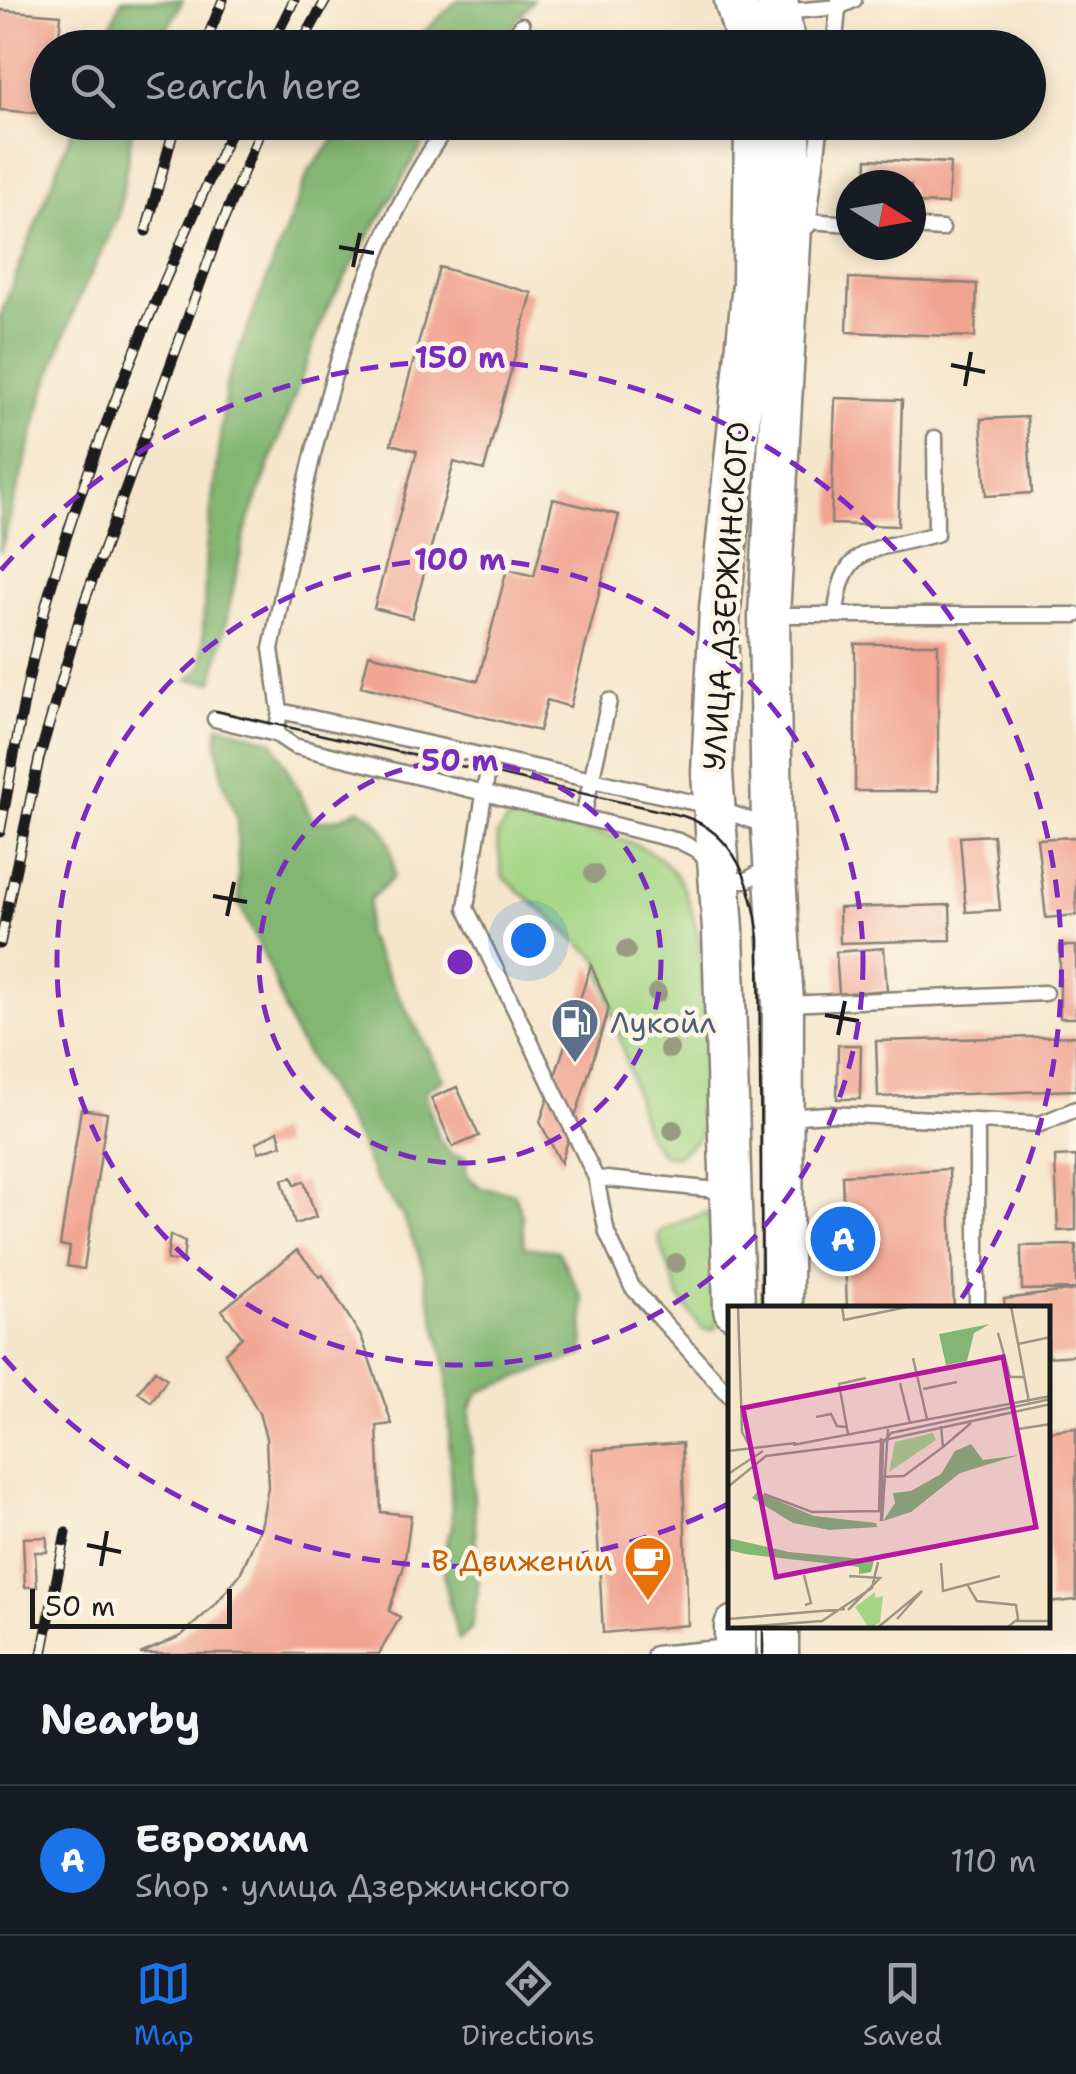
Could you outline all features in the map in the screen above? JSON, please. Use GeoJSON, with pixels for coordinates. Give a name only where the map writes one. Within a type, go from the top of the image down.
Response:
{"type":"FeatureCollection","features":[{"type":"Feature","properties":{"kind":"main road"},"geometry":{"type":"LineString","coordinates":[[735,0],[744,30]]}},
{"type":"Feature","properties":{"kind":"main road","name":"УЛИЦА ДЗЕРЖИНСКОГО"},"geometry":{"type":"LineString","coordinates":[[734,1306],[720,880],[714,808],[720,609],[753,284],[755,140]]}},
{"type":"Feature","properties":{"kind":"main road","name":"УЛИЦА ДЗЕРЖИНСКОГО"},"geometry":{"type":"LineString","coordinates":[[782,1306],[784,1004],[773,845],[769,615],[785,359],[790,140]]}},
{"type":"Feature","properties":{"kind":"lane"},"geometry":{"type":"LineString","coordinates":[[781,20],[854,0]]}},
{"type":"Feature","properties":{"kind":"lane"},"geometry":{"type":"LineString","coordinates":[[836,30],[839,3]]}},
{"type":"Feature","properties":{"kind":"lane"},"geometry":{"type":"LineString","coordinates":[[518,30],[522,25]]}},
{"type":"Feature","properties":{"kind":"lane"},"geometry":{"type":"LineString","coordinates":[[276,734],[280,712],[271,649],[278,610],[356,300],[388,229],[440,140]]}},
{"type":"Feature","properties":{"kind":"lane"},"geometry":{"type":"LineString","coordinates":[[785,359],[819,140]]}},
{"type":"Feature","properties":{"kind":"lane"},"geometry":{"type":"LineString","coordinates":[[809,221],[836,223]]}},
{"type":"Feature","properties":{"kind":"lane"},"geometry":{"type":"LineString","coordinates":[[926,228],[942,229]]}},
{"type":"Feature","properties":{"kind":"lane"},"geometry":{"type":"LineString","coordinates":[[836,614],[838,578],[854,558],[936,534],[935,438]]}},
{"type":"Feature","properties":{"kind":"lane"},"geometry":{"type":"LineString","coordinates":[[769,615],[1076,615]]}},
{"type":"Feature","properties":{"kind":"lane"},"geometry":{"type":"LineString","coordinates":[[583,817],[609,701]]}},
{"type":"Feature","properties":{"kind":"lane"},"geometry":{"type":"LineString","coordinates":[[215,719],[276,734],[294,746],[679,840],[698,850],[720,880],[747,880],[773,845],[714,808],[280,712]]}},
{"type":"Feature","properties":{"kind":"lane"},"geometry":{"type":"LineString","coordinates":[[490,757],[466,908],[596,1178],[607,1233],[632,1288],[728,1394]]}},
{"type":"Feature","properties":{"kind":"lane"},"geometry":{"type":"LineString","coordinates":[[784,1004],[1045,993]]}},
{"type":"Feature","properties":{"kind":"lane"},"geometry":{"type":"LineString","coordinates":[[784,1117],[828,1114],[1040,1124],[1076,1109]]}},
{"type":"Feature","properties":{"kind":"lane"},"geometry":{"type":"LineString","coordinates":[[977,1124],[977,1306]]}},
{"type":"Feature","properties":{"kind":"lane"},"geometry":{"type":"LineString","coordinates":[[596,1178],[732,1191]]}},
{"type":"Feature","properties":{"kind":"lane"},"geometry":{"type":"LineString","coordinates":[[655,1654],[735,1642]]}},
{"type":"Feature","properties":{"kind":"green space"},"geometry":{"type":"Polygon","coordinates":[[[121,0],[183,0],[166,30],[110,30],[121,0]]]}},
{"type":"Feature","properties":{"kind":"green space"},"geometry":{"type":"Polygon","coordinates":[[[458,0],[533,0],[509,30],[426,30],[458,0]]]}},
{"type":"Feature","properties":{"kind":"green space"},"geometry":{"type":"Polygon","coordinates":[[[68,140],[130,140],[119,215],[76,305],[45,390],[0,553],[0,317],[68,140]]]}},
{"type":"Feature","properties":{"kind":"green space"},"geometry":{"type":"Polygon","coordinates":[[[334,140],[425,140],[326,310],[246,529],[213,682],[188,680],[202,665],[206,549],[227,381],[309,171],[334,140]]]}},
{"type":"Feature","properties":{"kind":"green space"},"geometry":{"type":"Polygon","coordinates":[[[219,725],[273,741],[314,822],[340,818],[359,809],[383,829],[390,846],[394,877],[370,899],[365,933],[444,1079],[425,1091],[437,1136],[451,1155],[466,1157],[466,1174],[481,1188],[514,1193],[522,1214],[524,1247],[558,1251],[583,1299],[584,1354],[479,1392],[470,1410],[478,1590],[471,1630],[459,1640],[444,1568],[452,1528],[447,1370],[420,1257],[402,1215],[375,1179],[356,1136],[292,1030],[270,968],[239,904],[237,818],[223,780],[217,743],[219,725]]]}},
{"type":"Feature","properties":{"kind":"green space"},"geometry":{"type":"Polygon","coordinates":[[[526,817],[635,844],[665,863],[682,885],[700,949],[705,1063],[703,1126],[698,1138],[677,1156],[662,1154],[646,1133],[598,959],[502,876],[497,835],[508,820],[526,817]]]}},
{"type":"Feature","properties":{"kind":"green space"},"geometry":{"type":"Polygon","coordinates":[[[707,1212],[713,1234],[719,1324],[712,1330],[702,1329],[679,1297],[658,1237],[664,1229],[707,1212]]]}},
{"type":"Feature","properties":{"kind":"building"},"geometry":{"type":"Polygon","coordinates":[[[0,10],[61,15],[60,30],[30,30],[30,112],[0,110],[0,10]]]}},
{"type":"Feature","properties":{"kind":"building"},"geometry":{"type":"Polygon","coordinates":[[[867,159],[950,163],[948,204],[926,203],[926,170],[867,170],[867,159]]]}},
{"type":"Feature","properties":{"kind":"building"},"geometry":{"type":"Polygon","coordinates":[[[439,267],[532,293],[484,470],[454,462],[412,618],[374,608],[417,451],[391,444],[439,267]]]}},
{"type":"Feature","properties":{"kind":"building"},"geometry":{"type":"Polygon","coordinates":[[[849,278],[977,284],[975,337],[847,332],[849,278]]]}},
{"type":"Feature","properties":{"kind":"building"},"geometry":{"type":"Polygon","coordinates":[[[835,398],[902,400],[898,526],[831,524],[835,398]]]}},
{"type":"Feature","properties":{"kind":"building"},"geometry":{"type":"Polygon","coordinates":[[[1027,417],[1032,493],[986,496],[981,419],[1027,417]]]}},
{"type":"Feature","properties":{"kind":"building"},"geometry":{"type":"Polygon","coordinates":[[[553,499],[619,515],[570,707],[547,700],[539,731],[361,686],[369,654],[478,681],[507,569],[534,576],[553,499]]]}},
{"type":"Feature","properties":{"kind":"building"},"geometry":{"type":"Polygon","coordinates":[[[855,644],[938,644],[938,791],[855,791],[855,644]]]}},
{"type":"Feature","properties":{"kind":"building"},"geometry":{"type":"Polygon","coordinates":[[[993,835],[1000,910],[966,912],[960,837],[993,835]]]}},
{"type":"Feature","properties":{"kind":"building"},"geometry":{"type":"Polygon","coordinates":[[[1076,837],[1076,915],[1046,918],[1037,839],[1076,837]]]}},
{"type":"Feature","properties":{"kind":"building"},"geometry":{"type":"Polygon","coordinates":[[[950,905],[951,940],[840,943],[839,908],[950,905]]]}},
{"type":"Feature","properties":{"kind":"building"},"geometry":{"type":"Polygon","coordinates":[[[1060,946],[1076,946],[1076,1018],[1060,1018],[1060,946]]]}},
{"type":"Feature","properties":{"kind":"building"},"geometry":{"type":"Polygon","coordinates":[[[884,948],[887,990],[839,994],[836,952],[884,948]]]}},
{"type":"Feature","properties":{"kind":"building","name":"Лукойл"},"geometry":{"type":"Polygon","coordinates":[[[591,965],[609,1008],[561,1163],[540,1122],[591,965]]]}},
{"type":"Feature","properties":{"kind":"building"},"geometry":{"type":"Polygon","coordinates":[[[1076,1036],[1076,1090],[878,1097],[876,1041],[1076,1036]]]}},
{"type":"Feature","properties":{"kind":"building"},"geometry":{"type":"Polygon","coordinates":[[[838,1045],[861,1045],[860,1099],[837,1099],[838,1045]]]}},
{"type":"Feature","properties":{"kind":"building"},"geometry":{"type":"Polygon","coordinates":[[[457,1087],[479,1136],[453,1147],[431,1098],[457,1087]]]}},
{"type":"Feature","properties":{"kind":"building"},"geometry":{"type":"Polygon","coordinates":[[[81,1109],[107,1113],[84,1269],[67,1266],[70,1247],[60,1245],[81,1109]]]}},
{"type":"Feature","properties":{"kind":"building"},"geometry":{"type":"Polygon","coordinates":[[[278,1131],[282,1145],[259,1152],[256,1143],[278,1131]]]}},
{"type":"Feature","properties":{"kind":"building"},"geometry":{"type":"Polygon","coordinates":[[[1076,1156],[1076,1230],[1058,1231],[1055,1157],[1076,1156]]]}},
{"type":"Feature","properties":{"kind":"building"},"geometry":{"type":"Polygon","coordinates":[[[949,1169],[954,1306],[847,1306],[842,1175],[949,1169]]]}},
{"type":"Feature","properties":{"kind":"building"},"geometry":{"type":"Polygon","coordinates":[[[292,1177],[295,1185],[304,1181],[316,1217],[295,1224],[282,1180],[292,1177]]]}},
{"type":"Feature","properties":{"kind":"building"},"geometry":{"type":"Polygon","coordinates":[[[170,1235],[185,1242],[183,1262],[167,1260],[170,1235]]]}},
{"type":"Feature","properties":{"kind":"building"},"geometry":{"type":"Polygon","coordinates":[[[1076,1245],[1076,1289],[1022,1290],[1021,1246],[1076,1245]]]}},
{"type":"Feature","properties":{"kind":"building"},"geometry":{"type":"Polygon","coordinates":[[[297,1250],[320,1277],[323,1275],[362,1338],[392,1424],[377,1426],[381,1512],[411,1515],[404,1566],[389,1611],[400,1617],[379,1654],[140,1654],[181,1636],[215,1605],[240,1574],[261,1527],[268,1487],[266,1438],[259,1413],[225,1353],[242,1337],[222,1310],[297,1250]]]}},
{"type":"Feature","properties":{"kind":"building"},"geometry":{"type":"Polygon","coordinates":[[[1076,1290],[1076,1355],[1051,1357],[1051,1306],[1005,1306],[1004,1299],[1076,1290]]]}},
{"type":"Feature","properties":{"kind":"building"},"geometry":{"type":"Polygon","coordinates":[[[155,1370],[167,1379],[151,1402],[138,1392],[155,1370]]]}},
{"type":"Feature","properties":{"kind":"building"},"geometry":{"type":"Polygon","coordinates":[[[1076,1428],[1076,1600],[1051,1603],[1051,1431],[1076,1428]]]}},
{"type":"Feature","properties":{"kind":"building"},"geometry":{"type":"Polygon","coordinates":[[[682,1443],[688,1625],[603,1633],[593,1450],[682,1443]]]}},
{"type":"Feature","properties":{"kind":"building"},"geometry":{"type":"Polygon","coordinates":[[[47,1537],[47,1552],[35,1552],[37,1587],[25,1587],[23,1538],[47,1537]]]}},
{"type":"Feature","properties":{"kind":"tram line"},"geometry":{"type":"LineString","coordinates":[[216,711],[683,816],[717,835],[747,881],[759,938],[762,1306]]}},
{"type":"Feature","properties":{"kind":"tram line"},"geometry":{"type":"LineString","coordinates":[[763,1629],[763,1654]]}},
{"type":"Feature","properties":{"kind":"railway"},"geometry":{"type":"LineString","coordinates":[[210,30],[223,0]]}},
{"type":"Feature","properties":{"kind":"railway"},"geometry":{"type":"LineString","coordinates":[[279,30],[294,0]]}},
{"type":"Feature","properties":{"kind":"railway"},"geometry":{"type":"LineString","coordinates":[[309,30],[326,0]]}},
{"type":"Feature","properties":{"kind":"railway"},"geometry":{"type":"LineString","coordinates":[[146,231],[171,140]]}},
{"type":"Feature","properties":{"kind":"railway"},"geometry":{"type":"LineString","coordinates":[[0,832],[34,653],[67,534],[133,355],[227,140]]}},
{"type":"Feature","properties":{"kind":"railway"},"geometry":{"type":"LineString","coordinates":[[0,944],[39,759],[84,603],[220,229],[257,140]]}},
{"type":"Feature","properties":{"kind":"railway"},"geometry":{"type":"LineString","coordinates":[[42,1654],[66,1533]]}},
{"type":"Feature","properties":{"kind":"place","name":"Лукойл"},"geometry":{"type":"Point","coordinates":[575,1064]}},
{"type":"Feature","properties":{"kind":"place","name":"Еврохим"},"geometry":{"type":"Point","coordinates":[843,1239]}},
{"type":"Feature","properties":{"kind":"place","name":"В Движении"},"geometry":{"type":"Point","coordinates":[648,1602]}}]}
